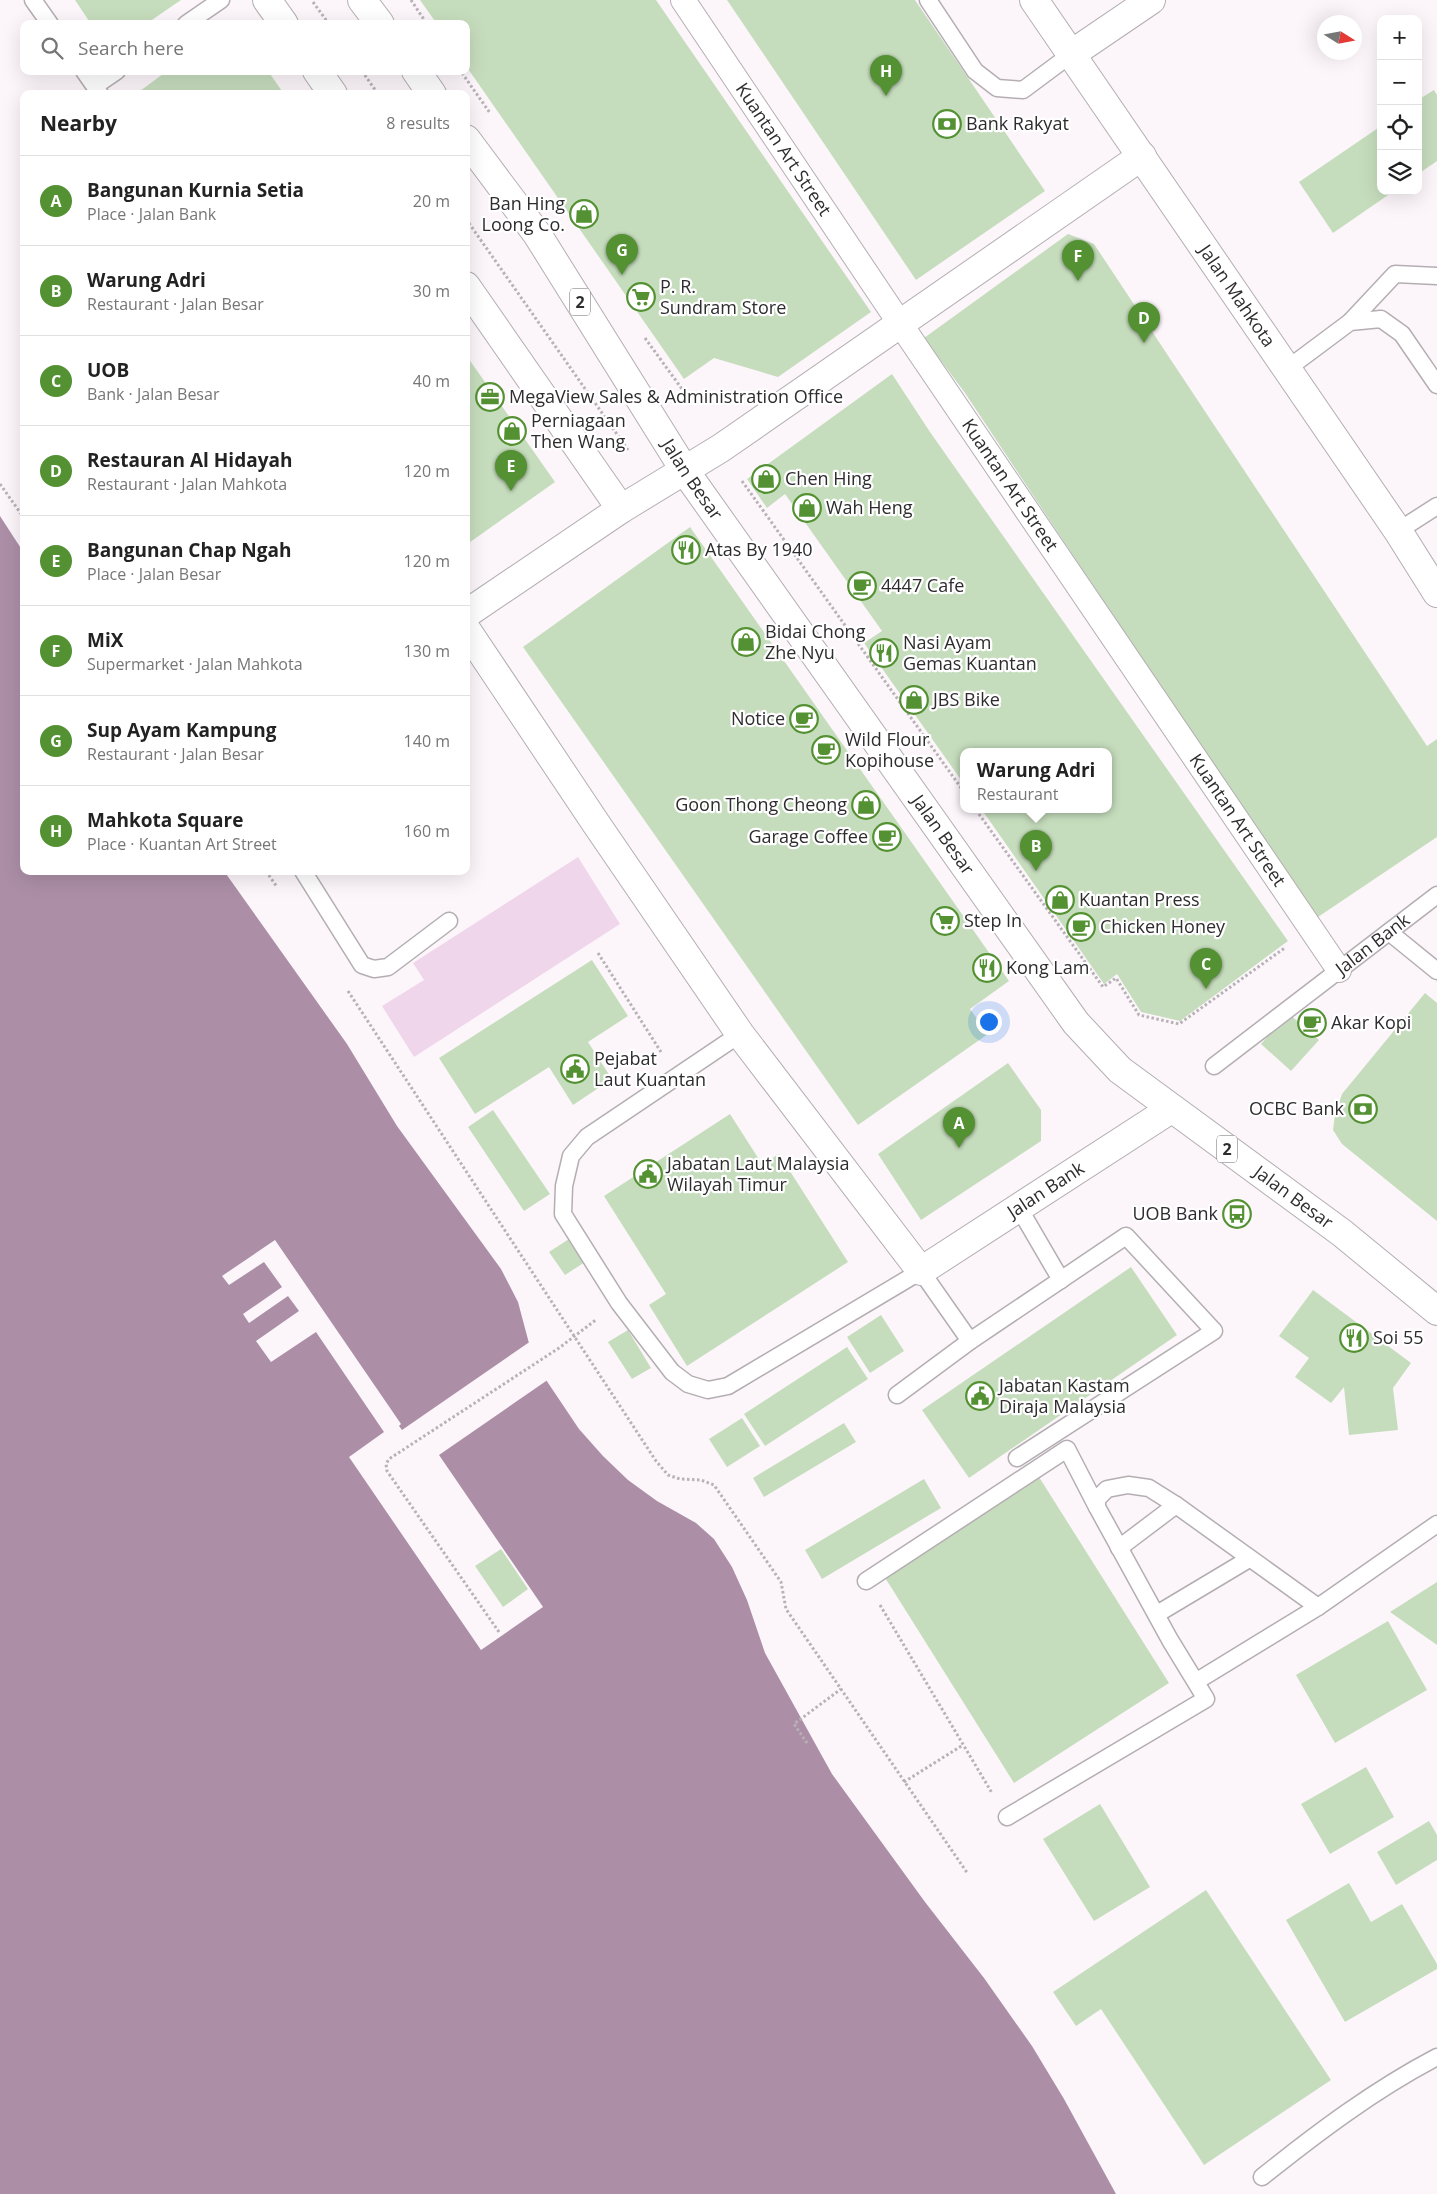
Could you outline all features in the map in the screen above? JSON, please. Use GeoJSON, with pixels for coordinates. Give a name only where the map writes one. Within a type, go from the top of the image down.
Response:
{"type":"FeatureCollection","features":[{"type":"Feature","properties":{"kind":"main road"},"geometry":{"type":"LineString","coordinates":[[267,0],[281,20]]}},
{"type":"Feature","properties":{"kind":"main road"},"geometry":{"type":"LineString","coordinates":[[362,0],[377,20]]}},
{"type":"Feature","properties":{"kind":"main road","name":"Jalan Mahkota"},"geometry":{"type":"LineString","coordinates":[[1034,0],[1398,531],[1437,593]]}},
{"type":"Feature","properties":{"kind":"main road"},"geometry":{"type":"LineString","coordinates":[[1070,55],[1151,0]]}},
{"type":"Feature","properties":{"kind":"main road"},"geometry":{"type":"LineString","coordinates":[[320,75],[329,90]]}},
{"type":"Feature","properties":{"kind":"main road"},"geometry":{"type":"LineString","coordinates":[[419,75],[429,90]]}},
{"type":"Feature","properties":{"kind":"main road","name":"Jalan Besar"},"geometry":{"type":"LineString","coordinates":[[470,144],[537,234],[685,471],[1076,1022],[1120,1070],[1342,1233],[1437,1311]]}},
{"type":"Feature","properties":{"kind":"main road"},"geometry":{"type":"LineString","coordinates":[[470,611],[621,509],[685,471],[901,325],[1142,156]]}},
{"type":"Feature","properties":{"kind":"main road"},"geometry":{"type":"LineString","coordinates":[[470,292],[621,509]]}},
{"type":"Feature","properties":{"kind":"main road"},"geometry":{"type":"LineString","coordinates":[[470,635],[740,1034],[920,1271]]}},
{"type":"Feature","properties":{"kind":"main road","name":"Jalan Bank"},"geometry":{"type":"LineString","coordinates":[[920,1271],[1171,1109]]}},
{"type":"Feature","properties":{"kind":"street","name":"Kuantan Art Street"},"geometry":{"type":"LineString","coordinates":[[683,0],[1339,970]]}},
{"type":"Feature","properties":{"kind":"lane"},"geometry":{"type":"LineString","coordinates":[[33,0],[47,20]]}},
{"type":"Feature","properties":{"kind":"lane"},"geometry":{"type":"LineString","coordinates":[[192,20],[221,0]]}},
{"type":"Feature","properties":{"kind":"lane"},"geometry":{"type":"LineString","coordinates":[[928,0],[975,71],[997,88],[1023,90],[1070,55]]}},
{"type":"Feature","properties":{"kind":"lane"},"geometry":{"type":"LineString","coordinates":[[87,75],[98,90],[113,75]]}},
{"type":"Feature","properties":{"kind":"lane"},"geometry":{"type":"LineString","coordinates":[[1287,369],[1350,322],[1395,274],[1437,276]]}},
{"type":"Feature","properties":{"kind":"lane"},"geometry":{"type":"LineString","coordinates":[[1350,322],[1381,319],[1402,334],[1437,386]]}},
{"type":"Feature","properties":{"kind":"lane"},"geometry":{"type":"LineString","coordinates":[[1398,531],[1437,506]]}},
{"type":"Feature","properties":{"kind":"lane"},"geometry":{"type":"LineString","coordinates":[[306,875],[362,965],[374,969],[388,967],[449,922]]}},
{"type":"Feature","properties":{"kind":"lane","name":"Jalan Bank"},"geometry":{"type":"LineString","coordinates":[[1214,1066],[1437,895]]}},
{"type":"Feature","properties":{"kind":"lane"},"geometry":{"type":"LineString","coordinates":[[1389,932],[1437,971]]}},
{"type":"Feature","properties":{"kind":"lane"},"geometry":{"type":"LineString","coordinates":[[740,1034],[587,1137],[571,1156],[564,1186],[563,1214],[619,1303],[672,1372],[688,1384],[708,1390],[728,1386],[920,1271],[970,1341]]}},
{"type":"Feature","properties":{"kind":"lane"},"geometry":{"type":"LineString","coordinates":[[1019,1208],[1061,1280]]}},
{"type":"Feature","properties":{"kind":"lane"},"geometry":{"type":"LineString","coordinates":[[897,1395],[970,1341],[1126,1236],[1214,1332],[1017,1458]]}},
{"type":"Feature","properties":{"kind":"lane"},"geometry":{"type":"LineString","coordinates":[[866,1581],[1067,1449],[1096,1508],[1170,1640],[1197,1681],[1206,1699],[1007,1817]]}},
{"type":"Feature","properties":{"kind":"lane"},"geometry":{"type":"LineString","coordinates":[[1096,1508],[1097,1499],[1107,1489],[1128,1485],[1149,1488],[1176,1505],[1318,1607]]}},
{"type":"Feature","properties":{"kind":"lane"},"geometry":{"type":"LineString","coordinates":[[1119,1548],[1176,1505]]}},
{"type":"Feature","properties":{"kind":"lane"},"geometry":{"type":"LineString","coordinates":[[1197,1681],[1318,1607],[1437,1524]]}},
{"type":"Feature","properties":{"kind":"lane"},"geometry":{"type":"LineString","coordinates":[[1157,1614],[1249,1559]]}},
{"type":"Feature","properties":{"kind":"lane"},"geometry":{"type":"LineString","coordinates":[[1262,2177],[1313,2136],[1411,2071],[1437,2057]]}},
{"type":"Feature","properties":{"kind":"path"},"geometry":{"type":"LineString","coordinates":[[312,0],[326,20]]}},
{"type":"Feature","properties":{"kind":"path"},"geometry":{"type":"LineString","coordinates":[[410,0],[424,20]]}},
{"type":"Feature","properties":{"kind":"path"},"geometry":{"type":"LineString","coordinates":[[365,75],[375,90]]}},
{"type":"Feature","properties":{"kind":"path"},"geometry":{"type":"LineString","coordinates":[[470,225],[628,450]]}},
{"type":"Feature","properties":{"kind":"path"},"geometry":{"type":"LineString","coordinates":[[742,481],[960,786]]}},
{"type":"Feature","properties":{"kind":"path"},"geometry":{"type":"LineString","coordinates":[[0,484],[20,512]]}},
{"type":"Feature","properties":{"kind":"path"},"geometry":{"type":"LineString","coordinates":[[978,813],[1103,987],[1116,978],[1139,1015],[1179,1024],[1310,929]]}},
{"type":"Feature","properties":{"kind":"path"},"geometry":{"type":"LineString","coordinates":[[269,875],[278,888]]}},
{"type":"Feature","properties":{"kind":"path"},"geometry":{"type":"LineString","coordinates":[[598,953],[676,1076]]}},
{"type":"Feature","properties":{"kind":"path"},"geometry":{"type":"LineString","coordinates":[[345,986],[656,1461],[668,1475],[680,1479],[701,1480],[714,1485],[781,1582],[786,1609],[968,1874]]}},
{"type":"Feature","properties":{"kind":"path"},"geometry":{"type":"LineString","coordinates":[[499,1632],[387,1471],[386,1464],[389,1459],[575,1336],[619,1303]]}},
{"type":"Feature","properties":{"kind":"path"},"geometry":{"type":"LineString","coordinates":[[866,1581],[1007,1817]]}},
{"type":"Feature","properties":{"kind":"path"},"geometry":{"type":"LineString","coordinates":[[807,1743],[794,1724],[841,1689]]}},
{"type":"Feature","properties":{"kind":"path"},"geometry":{"type":"LineString","coordinates":[[904,1782],[963,1745]]}},
{"type":"Feature","properties":{"kind":"shaded area"},"geometry":{"type":"Polygon","coordinates":[[[0,516],[20,547],[20,875],[227,875],[347,1044],[397,1126],[501,1269],[518,1302],[534,1362],[579,1429],[628,1480],[657,1501],[696,1523],[714,1539],[732,1567],[747,1600],[765,1653],[832,1774],[925,1902],[984,1978],[1032,2046],[1064,2099],[1116,2194],[0,2194],[0,516]]]}},
{"type":"Feature","properties":{"kind":"shaded area"},"geometry":{"type":"Polygon","coordinates":[[[578,857],[620,924],[414,1057],[382,1006],[424,980],[413,963],[578,857]]]}},
{"type":"Feature","properties":{"kind":"pier"},"geometry":{"type":"Polygon","coordinates":[[[275,1240],[401,1424],[399,1426],[402,1430],[531,1341],[537,1361],[549,1379],[439,1455],[543,1607],[481,1650],[349,1457],[384,1432],[316,1332],[271,1362],[256,1341],[299,1311],[288,1296],[249,1323],[243,1314],[282,1287],[264,1262],[229,1285],[222,1276],[275,1240]]]}},
{"type":"Feature","properties":{"kind":"building"},"geometry":{"type":"Polygon","coordinates":[[[75,0],[181,0],[152,20],[88,20],[75,0]]]}},
{"type":"Feature","properties":{"kind":"building"},"geometry":{"type":"Polygon","coordinates":[[[420,0],[656,0],[871,312],[778,377],[714,358],[684,379],[470,72],[470,20],[434,20],[420,0]]]}},
{"type":"Feature","properties":{"kind":"building"},"geometry":{"type":"Polygon","coordinates":[[[727,0],[915,0],[1045,191],[916,280],[727,0]]]}},
{"type":"Feature","properties":{"kind":"building"},"geometry":{"type":"Polygon","coordinates":[[[162,75],[271,75],[281,90],[141,90],[162,75]]]}},
{"type":"Feature","properties":{"kind":"building"},"geometry":{"type":"Polygon","coordinates":[[[1434,90],[1437,95],[1437,161],[1422,171],[1422,105],[1422,98],[1434,90]]]}},
{"type":"Feature","properties":{"kind":"building"},"geometry":{"type":"Polygon","coordinates":[[[1377,129],[1377,195],[1388,195],[1333,233],[1299,182],[1377,129]]]}},
{"type":"Feature","properties":{"kind":"building"},"geometry":{"type":"Polygon","coordinates":[[[1068,234],[1094,244],[1427,746],[1437,739],[1437,837],[1315,919],[965,393],[924,338],[1068,234]]]}},
{"type":"Feature","properties":{"kind":"building"},"geometry":{"type":"Polygon","coordinates":[[[470,361],[555,482],[470,542],[470,361]]]}},
{"type":"Feature","properties":{"kind":"building"},"geometry":{"type":"Polygon","coordinates":[[[892,374],[930,432],[1288,941],[1180,1021],[1141,1012],[1117,974],[1104,984],[984,813],[1112,813],[1112,748],[960,748],[960,778],[864,643],[882,631],[785,494],[767,508],[747,479],[892,374]]]}},
{"type":"Feature","properties":{"kind":"building"},"geometry":{"type":"Polygon","coordinates":[[[690,527],[1009,981],[970,1009],[988,1034],[858,1125],[523,647],[690,527]]]}},
{"type":"Feature","properties":{"kind":"building"},"geometry":{"type":"Polygon","coordinates":[[[592,960],[628,1016],[588,1042],[612,1079],[573,1105],[549,1067],[475,1114],[439,1058],[592,960]]]}},
{"type":"Feature","properties":{"kind":"building"},"geometry":{"type":"Polygon","coordinates":[[[1425,993],[1437,1003],[1437,1221],[1342,1144],[1333,1130],[1335,1115],[1342,1094],[1425,993]]]}},
{"type":"Feature","properties":{"kind":"building"},"geometry":{"type":"Polygon","coordinates":[[[1288,1013],[1319,1040],[1291,1071],[1261,1044],[1288,1013]]]}},
{"type":"Feature","properties":{"kind":"building"},"geometry":{"type":"Polygon","coordinates":[[[1008,1063],[1041,1110],[1041,1141],[921,1220],[878,1154],[1008,1063]]]}},
{"type":"Feature","properties":{"kind":"building"},"geometry":{"type":"Polygon","coordinates":[[[493,1110],[550,1194],[524,1211],[468,1127],[493,1110]]]}},
{"type":"Feature","properties":{"kind":"building"},"geometry":{"type":"Polygon","coordinates":[[[730,1114],[762,1164],[779,1154],[848,1262],[687,1366],[649,1305],[666,1294],[604,1196],[730,1114]]]}},
{"type":"Feature","properties":{"kind":"building"},"geometry":{"type":"Polygon","coordinates":[[[569,1239],[585,1262],[565,1275],[549,1252],[569,1239]]]}},
{"type":"Feature","properties":{"kind":"building"},"geometry":{"type":"Polygon","coordinates":[[[1131,1267],[1177,1335],[969,1478],[922,1410],[1131,1267]]]}},
{"type":"Feature","properties":{"kind":"building"},"geometry":{"type":"Polygon","coordinates":[[[1313,1290],[1411,1363],[1393,1388],[1398,1430],[1349,1435],[1344,1387],[1331,1403],[1295,1377],[1309,1358],[1279,1336],[1313,1290]]]}},
{"type":"Feature","properties":{"kind":"building"},"geometry":{"type":"Polygon","coordinates":[[[881,1315],[904,1351],[870,1373],[847,1337],[881,1315]]]}},
{"type":"Feature","properties":{"kind":"building"},"geometry":{"type":"Polygon","coordinates":[[[628,1330],[651,1368],[632,1379],[608,1342],[628,1330]]]}},
{"type":"Feature","properties":{"kind":"building"},"geometry":{"type":"Polygon","coordinates":[[[847,1347],[868,1379],[765,1446],[744,1414],[847,1347]]]}},
{"type":"Feature","properties":{"kind":"building"},"geometry":{"type":"Polygon","coordinates":[[[742,1418],[760,1446],[727,1467],[709,1439],[742,1418]]]}},
{"type":"Feature","properties":{"kind":"building"},"geometry":{"type":"Polygon","coordinates":[[[844,1423],[856,1442],[764,1497],[753,1478],[844,1423]]]}},
{"type":"Feature","properties":{"kind":"building"},"geometry":{"type":"Polygon","coordinates":[[[1039,1477],[1169,1683],[1014,1783],[884,1576],[1039,1477]]]}},
{"type":"Feature","properties":{"kind":"building"},"geometry":{"type":"Polygon","coordinates":[[[924,1479],[941,1508],[822,1579],[805,1550],[924,1479]]]}},
{"type":"Feature","properties":{"kind":"building"},"geometry":{"type":"Polygon","coordinates":[[[501,1549],[528,1589],[503,1607],[475,1566],[501,1549]]]}},
{"type":"Feature","properties":{"kind":"building"},"geometry":{"type":"Polygon","coordinates":[[[1437,1582],[1437,1645],[1390,1612],[1437,1582]]]}},
{"type":"Feature","properties":{"kind":"building"},"geometry":{"type":"Polygon","coordinates":[[[1388,1621],[1427,1690],[1335,1743],[1296,1675],[1388,1621]]]}},
{"type":"Feature","properties":{"kind":"building"},"geometry":{"type":"Polygon","coordinates":[[[1366,1767],[1394,1817],[1330,1854],[1301,1804],[1366,1767]]]}},
{"type":"Feature","properties":{"kind":"building"},"geometry":{"type":"Polygon","coordinates":[[[1100,1804],[1150,1887],[1094,1921],[1043,1839],[1100,1804]]]}},
{"type":"Feature","properties":{"kind":"building"},"geometry":{"type":"Polygon","coordinates":[[[1429,1821],[1437,1835],[1437,1860],[1396,1885],[1377,1852],[1429,1821]]]}},
{"type":"Feature","properties":{"kind":"building"},"geometry":{"type":"Polygon","coordinates":[[[1349,1883],[1371,1922],[1402,1904],[1437,1964],[1437,1969],[1345,2022],[1286,1920],[1349,1883]]]}},
{"type":"Feature","properties":{"kind":"building"},"geometry":{"type":"Polygon","coordinates":[[[1206,1890],[1331,2080],[1204,2165],[1101,2009],[1076,2026],[1053,1992],[1206,1890]]]}},
{"type":"Feature","properties":{"kind":"place","name":"Mahkota Square"},"geometry":{"type":"Point","coordinates":[886,96]}},
{"type":"Feature","properties":{"kind":"place","name":"Bank Rakyat"},"geometry":{"type":"Point","coordinates":[947,124]}},
{"type":"Feature","properties":{"kind":"place","name":"Ban Hing Loong Co."},"geometry":{"type":"Point","coordinates":[584,214]}},
{"type":"Feature","properties":{"kind":"place","name":"Sup Ayam Kampung"},"geometry":{"type":"Point","coordinates":[622,275]}},
{"type":"Feature","properties":{"kind":"place","name":"MiX"},"geometry":{"type":"Point","coordinates":[1078,281]}},
{"type":"Feature","properties":{"kind":"place","name":"P. R. Sundram Store"},"geometry":{"type":"Point","coordinates":[641,297]}},
{"type":"Feature","properties":{"kind":"place","name":"Restauran Al Hidayah"},"geometry":{"type":"Point","coordinates":[1144,343]}},
{"type":"Feature","properties":{"kind":"place","name":"MegaView Sales & Administration Office"},"geometry":{"type":"Point","coordinates":[490,397]}},
{"type":"Feature","properties":{"kind":"place","name":"Perniagaan Then Wang"},"geometry":{"type":"Point","coordinates":[512,431]}},
{"type":"Feature","properties":{"kind":"place","name":"Chen Hing"},"geometry":{"type":"Point","coordinates":[766,479]}},
{"type":"Feature","properties":{"kind":"place","name":"Bangunan Chap Ngah"},"geometry":{"type":"Point","coordinates":[511,491]}},
{"type":"Feature","properties":{"kind":"place","name":"Wah Heng"},"geometry":{"type":"Point","coordinates":[807,508]}},
{"type":"Feature","properties":{"kind":"place","name":"Atas By 1940"},"geometry":{"type":"Point","coordinates":[686,550]}},
{"type":"Feature","properties":{"kind":"place","name":"4447 Cafe"},"geometry":{"type":"Point","coordinates":[862,586]}},
{"type":"Feature","properties":{"kind":"place","name":"Bidai Chong Zhe Nyu"},"geometry":{"type":"Point","coordinates":[746,642]}},
{"type":"Feature","properties":{"kind":"place","name":"Nasi Ayam Gemas Kuantan"},"geometry":{"type":"Point","coordinates":[884,653]}},
{"type":"Feature","properties":{"kind":"place","name":"JBS Bike"},"geometry":{"type":"Point","coordinates":[914,700]}},
{"type":"Feature","properties":{"kind":"place","name":"Notice"},"geometry":{"type":"Point","coordinates":[804,719]}},
{"type":"Feature","properties":{"kind":"place","name":"Wild Flour Kopihouse"},"geometry":{"type":"Point","coordinates":[826,750]}},
{"type":"Feature","properties":{"kind":"place","name":"Goon Thong Cheong"},"geometry":{"type":"Point","coordinates":[866,805]}},
{"type":"Feature","properties":{"kind":"place","name":"Garage Coffee"},"geometry":{"type":"Point","coordinates":[887,837]}},
{"type":"Feature","properties":{"kind":"place","name":"Warung Adri"},"geometry":{"type":"Point","coordinates":[1036,871]}},
{"type":"Feature","properties":{"kind":"place","name":"Kuantan Press"},"geometry":{"type":"Point","coordinates":[1060,900]}},
{"type":"Feature","properties":{"kind":"place","name":"Step In"},"geometry":{"type":"Point","coordinates":[945,921]}},
{"type":"Feature","properties":{"kind":"place","name":"Chicken Honey"},"geometry":{"type":"Point","coordinates":[1081,927]}},
{"type":"Feature","properties":{"kind":"place","name":"Kong Lam"},"geometry":{"type":"Point","coordinates":[987,968]}},
{"type":"Feature","properties":{"kind":"place","name":"UOB"},"geometry":{"type":"Point","coordinates":[1206,989]}},
{"type":"Feature","properties":{"kind":"place","name":"Akar Kopi"},"geometry":{"type":"Point","coordinates":[1312,1023]}},
{"type":"Feature","properties":{"kind":"place","name":"Pejabat Laut Kuantan"},"geometry":{"type":"Point","coordinates":[575,1069]}},
{"type":"Feature","properties":{"kind":"place","name":"OCBC Bank"},"geometry":{"type":"Point","coordinates":[1363,1109]}},
{"type":"Feature","properties":{"kind":"place","name":"Bangunan Kurnia Setia"},"geometry":{"type":"Point","coordinates":[959,1148]}},
{"type":"Feature","properties":{"kind":"place","name":"Jabatan Laut Malaysia Wilayah Timur"},"geometry":{"type":"Point","coordinates":[648,1174]}},
{"type":"Feature","properties":{"kind":"place","name":"UOB Bank"},"geometry":{"type":"Point","coordinates":[1237,1214]}},
{"type":"Feature","properties":{"kind":"place","name":"Soi 55"},"geometry":{"type":"Point","coordinates":[1354,1338]}},
{"type":"Feature","properties":{"kind":"place","name":"Jabatan Kastam Diraja Malaysia"},"geometry":{"type":"Point","coordinates":[980,1396]}}]}
